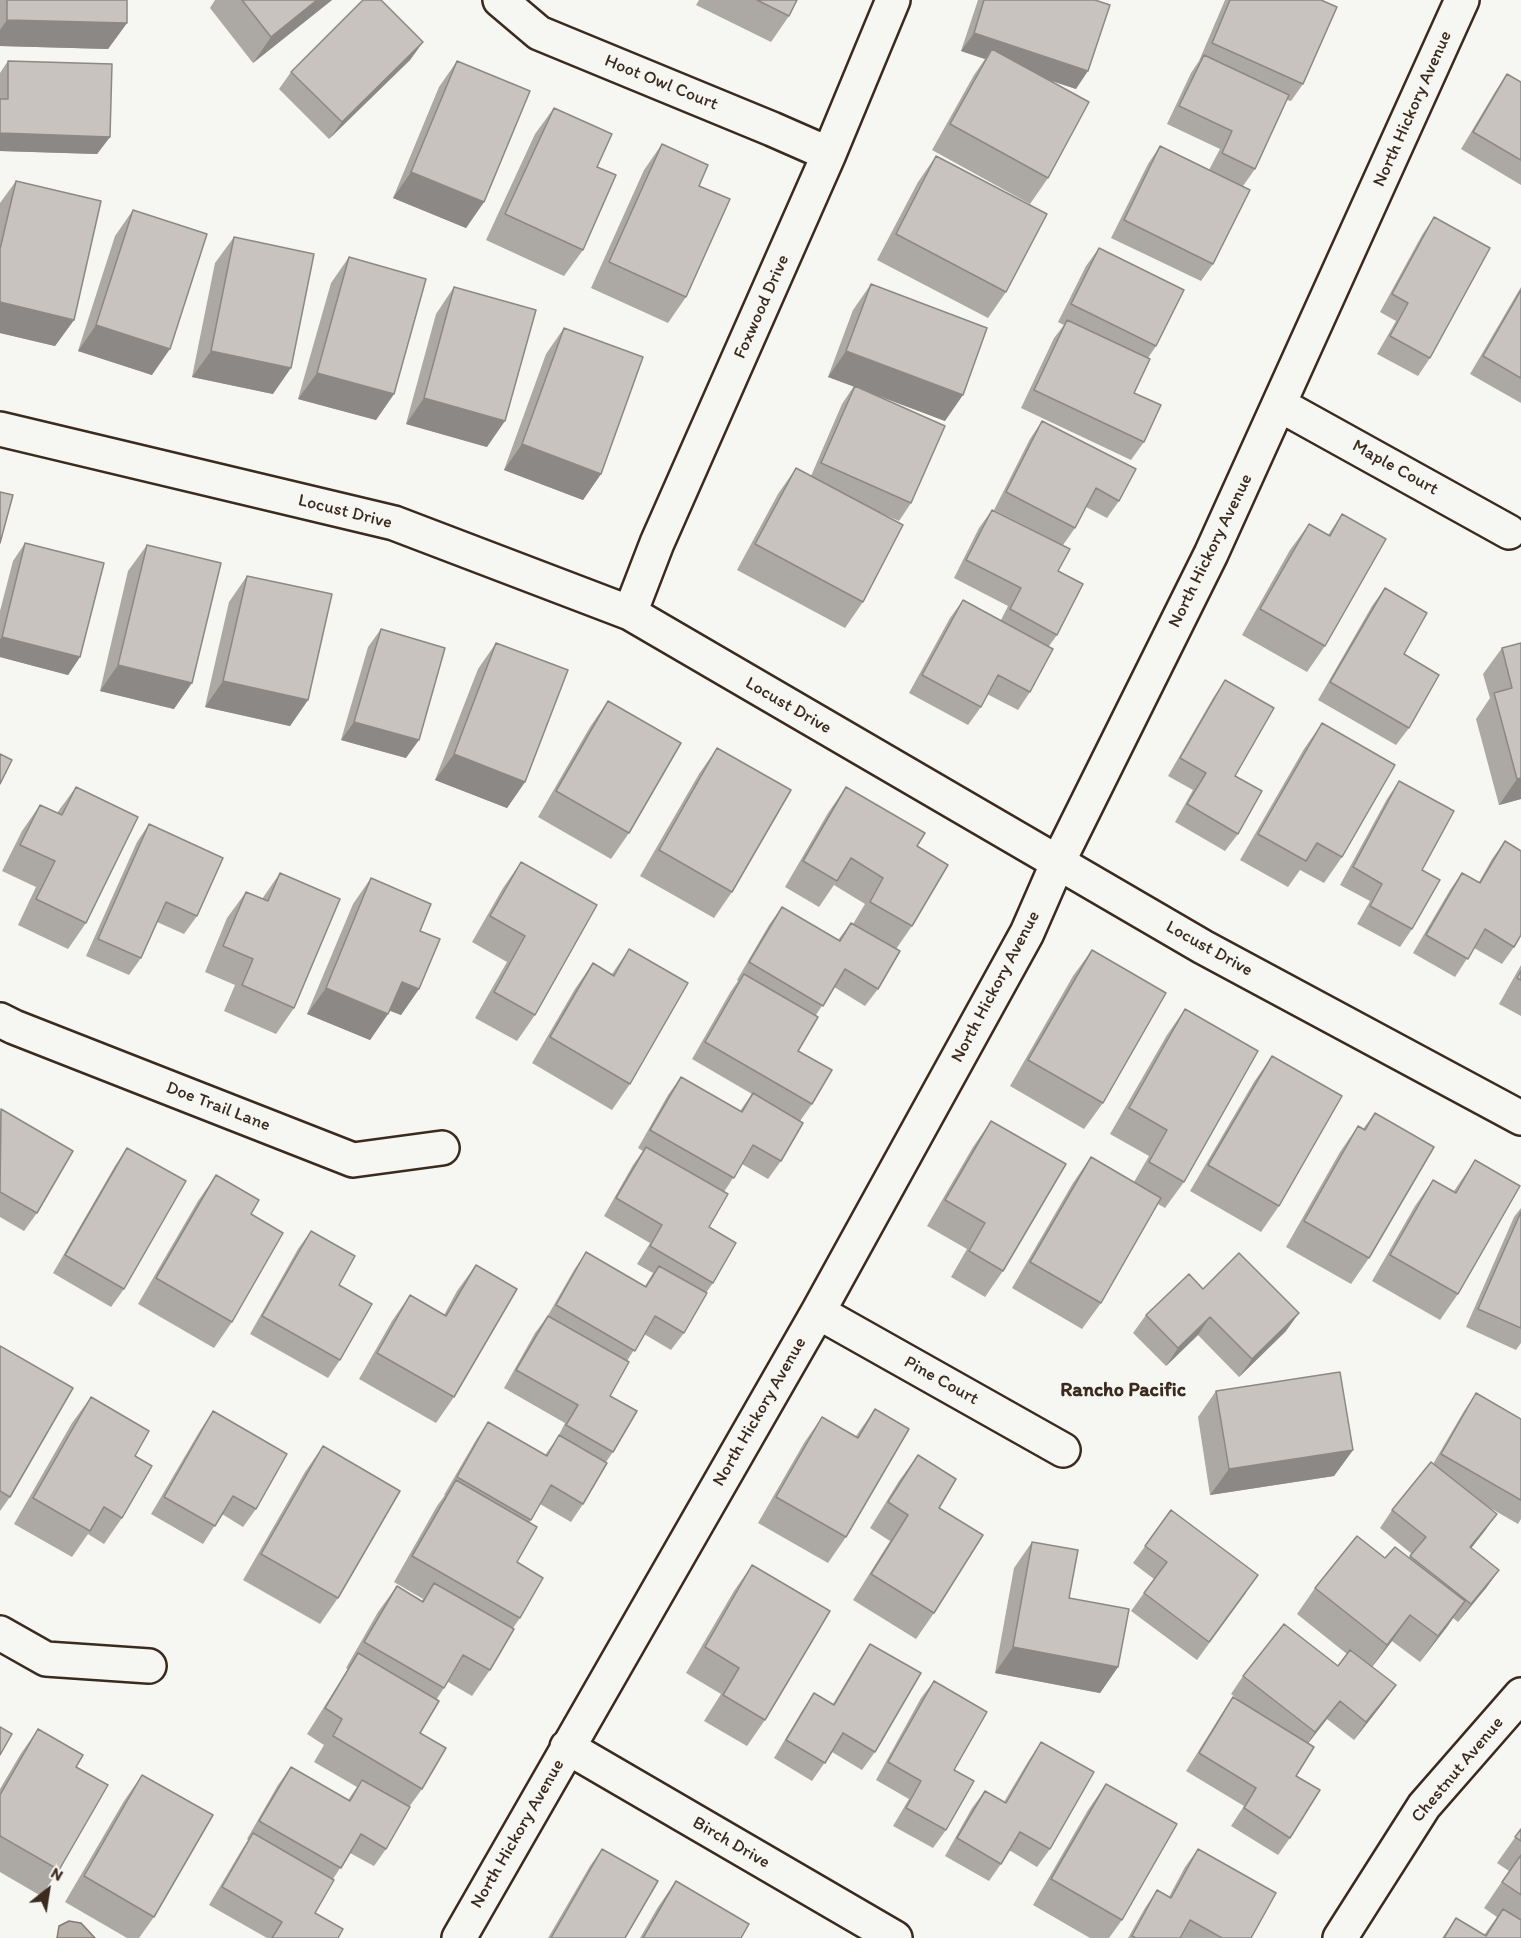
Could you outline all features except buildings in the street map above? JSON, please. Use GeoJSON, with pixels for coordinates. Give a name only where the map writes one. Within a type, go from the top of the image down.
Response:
{"type":"FeatureCollection","features":[{"type":"Feature","properties":{"kind":"street","name":"Hoot Owl Court"},"geometry":{"type":"LineString","coordinates":[[500,0],[539,33],[829,154]]}},
{"type":"Feature","properties":{"kind":"street","name":"Foxwood Drive"},"geometry":{"type":"LineString","coordinates":[[630,613],[657,543],[829,154],[893,0]]}},
{"type":"Feature","properties":{"kind":"street","name":"North Hickory Avenue"},"geometry":{"type":"LineString","coordinates":[[459,1938],[818,1312],[1027,933],[1058,862],[1211,554],[1462,0]]}},
{"type":"Feature","properties":{"kind":"street","name":"Maple Court"},"geometry":{"type":"LineString","coordinates":[[1280,405],[1509,532]]}},
{"type":"Feature","properties":{"kind":"street","name":"Locust Drive"},"geometry":{"type":"LineString","coordinates":[[0,429],[394,523],[630,613],[1203,946],[1521,1118]]}},
{"type":"Feature","properties":{"kind":"street","name":"Doe Trail Lane"},"geometry":{"type":"LineString","coordinates":[[0,1020],[14,1028],[353,1160],[442,1148]]}},
{"type":"Feature","properties":{"kind":"street","name":"Pine Court"},"geometry":{"type":"LineString","coordinates":[[818,1312],[1063,1450]]}},
{"type":"Feature","properties":{"kind":"street"},"geometry":{"type":"LineString","coordinates":[[0,1633],[46,1659],[149,1666]]}},
{"type":"Feature","properties":{"kind":"street","name":"Chestnut Avenue"},"geometry":{"type":"LineString","coordinates":[[1340,1938],[1424,1806],[1521,1695]]}},
{"type":"Feature","properties":{"kind":"street","name":"Birch Drive"},"geometry":{"type":"LineString","coordinates":[[567,1747],[895,1938]]}},
{"type":"Feature","properties":{"kind":"shaded area"},"geometry":{"type":"Polygon","coordinates":[[[69,1921],[81,1923],[95,1938],[57,1938],[59,1926],[69,1921]]]}},
{"type":"Feature","properties":{"kind":"district","name":"Rancho Pacific"},"geometry":{"type":"Point","coordinates":[1123,1391]}}]}
